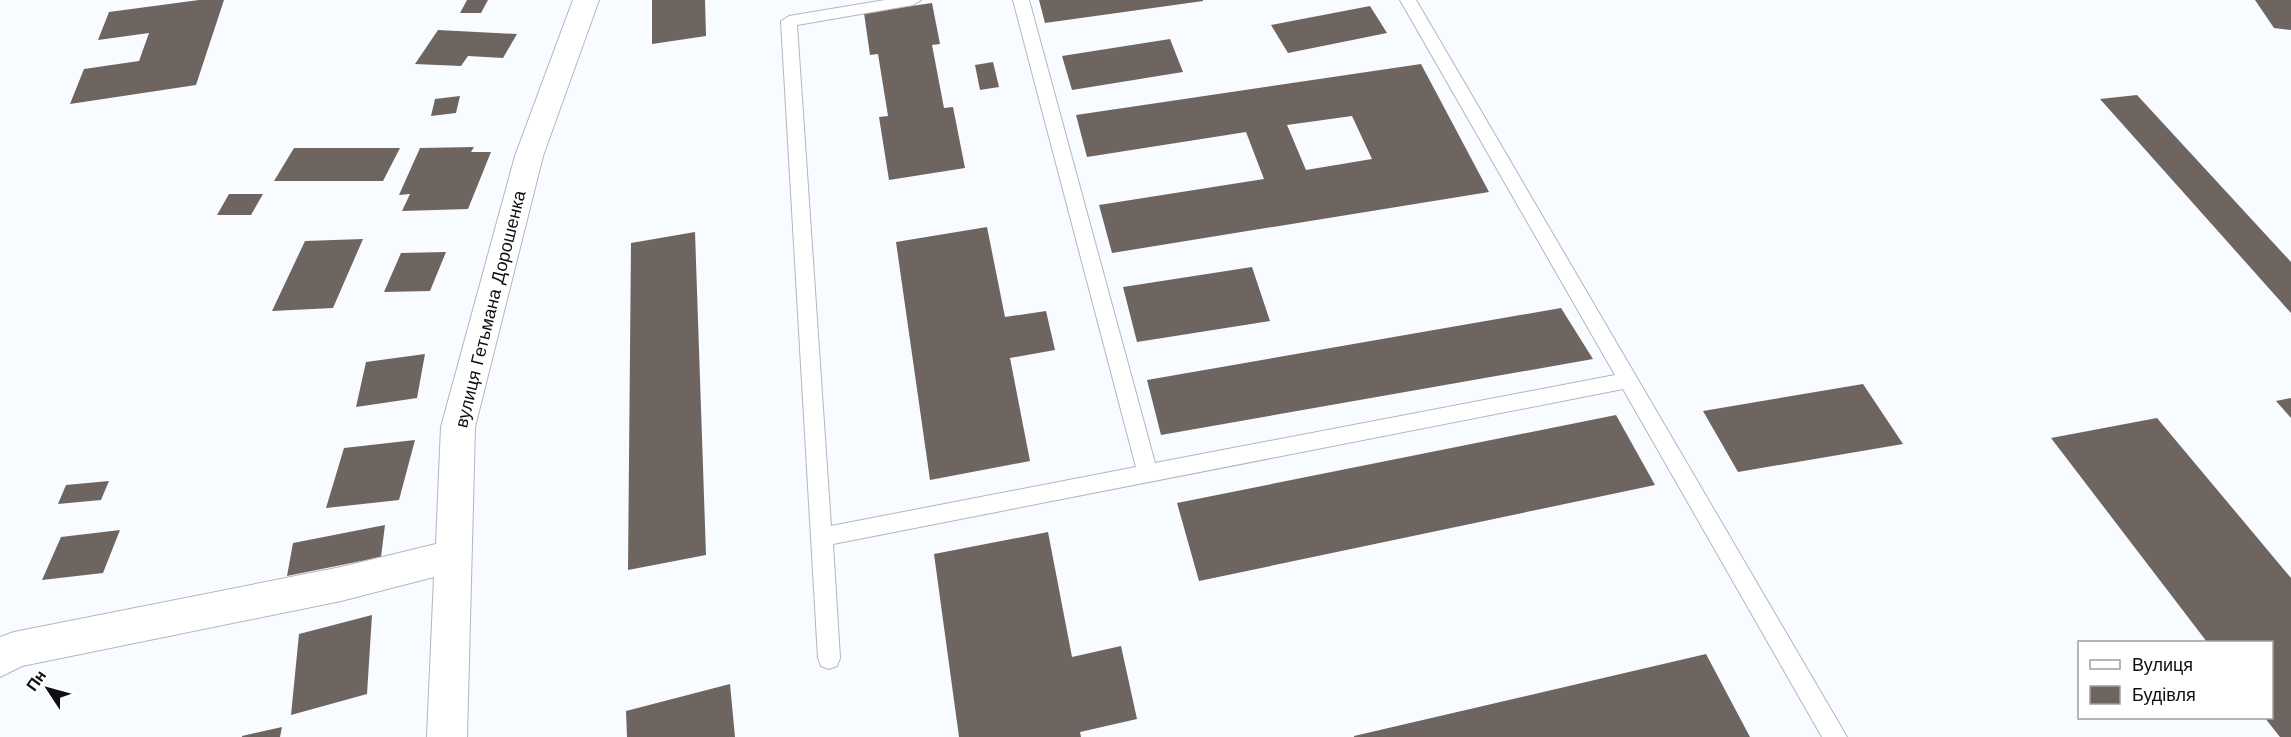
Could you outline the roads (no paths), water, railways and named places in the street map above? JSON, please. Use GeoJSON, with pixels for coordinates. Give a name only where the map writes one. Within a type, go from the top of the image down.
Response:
{"type":"FeatureCollection","features":[{"type":"Feature","properties":{"kind":"street","name":"вулиця Гетьмана Дорошенка"},"geometry":{"type":"LineString","coordinates":[[447,737],[458,427],[530,156],[586,0]]}},
{"type":"Feature","properties":{"kind":"street"},"geometry":{"type":"LineString","coordinates":[[0,659],[14,650],[341,584],[454,556]]}},
{"type":"Feature","properties":{"kind":"lane"},"geometry":{"type":"LineString","coordinates":[[829,658],[789,21],[913,0]]}},
{"type":"Feature","properties":{"kind":"lane"},"geometry":{"type":"LineString","coordinates":[[1021,0],[1148,474]]}},
{"type":"Feature","properties":{"kind":"lane"},"geometry":{"type":"LineString","coordinates":[[1408,0],[1835,737]]}},
{"type":"Feature","properties":{"kind":"lane"},"geometry":{"type":"LineString","coordinates":[[821,537],[1628,380]]}}]}
